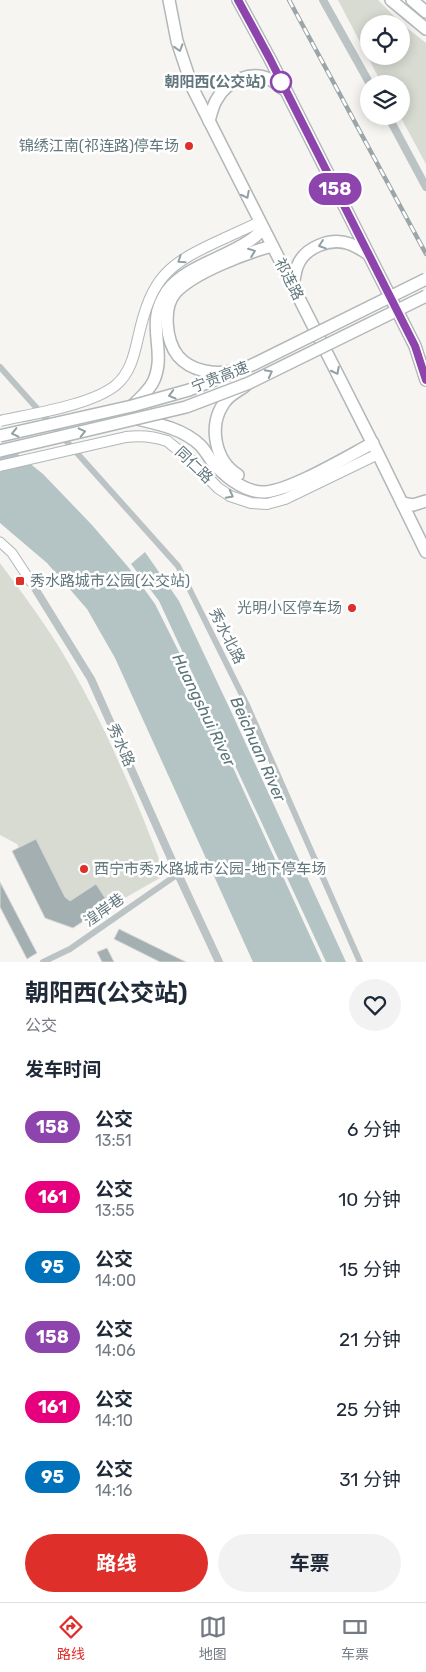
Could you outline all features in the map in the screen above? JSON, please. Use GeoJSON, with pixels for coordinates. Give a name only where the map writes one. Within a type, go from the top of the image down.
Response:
{"type":"FeatureCollection","features":[{"type":"Feature","properties":{"kind":"highway","name":"祁连路"},"geometry":{"type":"LineString","coordinates":[[169,0],[177,41],[190,81],[426,552]]}},
{"type":"Feature","properties":{"kind":"highway"},"geometry":{"type":"LineString","coordinates":[[238,0],[270,59],[415,346],[426,380]]}},
{"type":"Feature","properties":{"kind":"highway"},"geometry":{"type":"LineString","coordinates":[[391,0],[426,29]]}},
{"type":"Feature","properties":{"kind":"highway"},"geometry":{"type":"LineString","coordinates":[[412,0],[426,12]]}},
{"type":"Feature","properties":{"kind":"highway"},"geometry":{"type":"LineString","coordinates":[[209,121],[216,99],[224,89],[243,77],[256,76],[270,79],[285,90]]}},
{"type":"Feature","properties":{"kind":"highway"},"geometry":{"type":"LineString","coordinates":[[132,406],[154,381],[158,368],[156,316],[168,290],[188,273],[249,241],[262,225]]}},
{"type":"Feature","properties":{"kind":"highway"},"geometry":{"type":"LineString","coordinates":[[293,287],[297,266],[313,248],[325,243],[338,242],[351,244],[368,254]]}},
{"type":"Feature","properties":{"kind":"highway"},"geometry":{"type":"LineString","coordinates":[[252,365],[220,374],[194,368],[178,356],[170,339],[167,309],[175,293],[189,282],[255,251],[272,246]]}},
{"type":"Feature","properties":{"kind":"highway","name":"宁贵高速"},"geometry":{"type":"LineString","coordinates":[[0,436],[132,406],[189,390],[252,365],[426,279]]}},
{"type":"Feature","properties":{"kind":"highway","name":"宁贵高速"},"geometry":{"type":"LineString","coordinates":[[0,451],[186,407],[249,383],[426,296]]}},
{"type":"Feature","properties":{"kind":"highway"},"geometry":{"type":"LineString","coordinates":[[347,334],[426,302]]}},
{"type":"Feature","properties":{"kind":"highway"},"geometry":{"type":"LineString","coordinates":[[220,464],[215,432],[217,416],[224,402],[249,383]]}},
{"type":"Feature","properties":{"kind":"highway"},"geometry":{"type":"LineString","coordinates":[[137,419],[183,433],[220,464],[250,482],[276,483],[371,439]]}},
{"type":"Feature","properties":{"kind":"highway"},"geometry":{"type":"LineString","coordinates":[[402,503],[413,505],[426,501]]}},
{"type":"Feature","properties":{"kind":"main road"},"geometry":{"type":"LineString","coordinates":[[0,421],[90,400],[116,385],[132,362],[146,306],[152,291],[170,268],[184,258],[225,238],[262,225]]}},
{"type":"Feature","properties":{"kind":"main road","name":"同仁路"},"geometry":{"type":"LineString","coordinates":[[0,466],[142,435],[167,440],[191,460],[218,488],[230,496],[251,503],[267,504],[285,499],[378,454]]}},
{"type":"Feature","properties":{"kind":"main road","name":"秀水路"},"geometry":{"type":"LineString","coordinates":[[0,542],[12,553],[31,582]]}},
{"type":"Feature","properties":{"kind":"street"},"geometry":{"type":"LineString","coordinates":[[324,0],[365,75]]}},
{"type":"Feature","properties":{"kind":"street"},"geometry":{"type":"LineString","coordinates":[[393,125],[426,187]]}},
{"type":"Feature","properties":{"kind":"street","name":"秀水北路"},"geometry":{"type":"LineString","coordinates":[[0,367],[178,566],[247,705],[360,962]]}},
{"type":"Feature","properties":{"kind":"street","name":"秀水路"},"geometry":{"type":"LineString","coordinates":[[31,582],[91,679],[219,962]]}},
{"type":"Feature","properties":{"kind":"street","name":"湟岸巷"},"geometry":{"type":"LineString","coordinates":[[43,962],[70,949],[178,874]]}},
{"type":"Feature","properties":{"kind":"shaded area"},"geometry":{"type":"Polygon","coordinates":[[[338,0],[378,0],[393,15],[360,15],[360,42],[338,0]]]}},
{"type":"Feature","properties":{"kind":"shaded area"},"geometry":{"type":"Polygon","coordinates":[[[410,30],[426,43],[426,164],[405,125],[410,125],[410,75],[377,75],[372,65],[410,65],[410,30]]]}},
{"type":"Feature","properties":{"kind":"shaded area"},"geometry":{"type":"Polygon","coordinates":[[[0,563],[52,636],[104,729],[143,817],[165,875],[76,926],[51,916],[17,844],[0,835],[0,563]]]}},
{"type":"Feature","properties":{"kind":"water","name":"Huangshui River"},"geometry":{"type":"Polygon","coordinates":[[[0,444],[9,447],[43,474],[92,525],[129,568],[155,604],[193,680],[322,962],[253,962],[115,658],[87,609],[47,563],[0,523],[0,444]]]}},
{"type":"Feature","properties":{"kind":"water"},"geometry":{"type":"Polygon","coordinates":[[[145,552],[179,601],[346,962],[326,962],[159,601],[131,564],[145,552]]]}},
{"type":"Feature","properties":{"kind":"building"},"geometry":{"type":"Polygon","coordinates":[[[36,839],[65,897],[70,901],[96,884],[109,904],[73,928],[45,918],[12,851],[36,839]]]}},
{"type":"Feature","properties":{"kind":"building"},"geometry":{"type":"Polygon","coordinates":[[[0,882],[37,953],[27,959],[0,907],[0,882]]]}},
{"type":"Feature","properties":{"kind":"building"},"geometry":{"type":"Polygon","coordinates":[[[119,929],[186,962],[160,962],[114,939],[119,929]]]}},
{"type":"Feature","properties":{"kind":"building"},"geometry":{"type":"Polygon","coordinates":[[[107,948],[114,962],[102,962],[97,952],[107,948]]]}},
{"type":"Feature","properties":{"kind":"railway"},"geometry":{"type":"LineString","coordinates":[[289,0],[426,254]]}},
{"type":"Feature","properties":{"kind":"bus line","name":"158"},"geometry":{"type":"LineString","coordinates":[[238,0],[270,59],[415,346],[426,380]]}},
{"type":"Feature","properties":{"kind":"place","name":"朝阳西(公交站)"},"geometry":{"type":"Point","coordinates":[281,82]}},
{"type":"Feature","properties":{"kind":"place","name":"锦绣江南(祁连路)停车场"},"geometry":{"type":"Point","coordinates":[189,146]}},
{"type":"Feature","properties":{"kind":"place","name":"秀水路城市公园(公交站)"},"geometry":{"type":"Point","coordinates":[20,581]}},
{"type":"Feature","properties":{"kind":"place","name":"光明小区停车场"},"geometry":{"type":"Point","coordinates":[352,608]}},
{"type":"Feature","properties":{"kind":"place","name":"西宁市秀水路城市公园-地下停车场"},"geometry":{"type":"Point","coordinates":[84,869]}},
{"type":"Feature","properties":{"kind":"water label","name":"Beichuan River"},"geometry":{"type":"Point","coordinates":[258,749]}}]}
